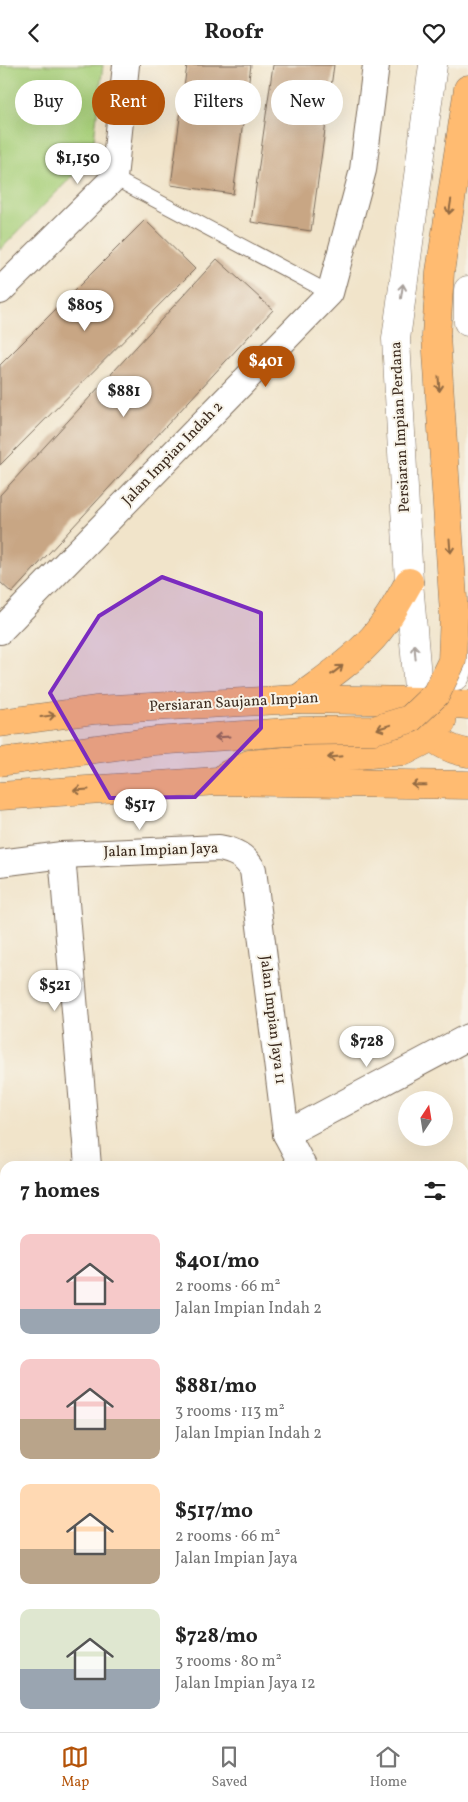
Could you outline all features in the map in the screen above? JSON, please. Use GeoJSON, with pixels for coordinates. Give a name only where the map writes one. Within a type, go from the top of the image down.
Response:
{"type":"FeatureCollection","features":[{"type":"Feature","properties":{"kind":"highway"},"geometry":{"type":"LineString","coordinates":[[0,762],[154,741],[303,731],[374,730],[410,719],[436,694],[452,661],[454,614],[436,335],[440,272],[468,89]]}},
{"type":"Feature","properties":{"kind":"highway"},"geometry":{"type":"LineString","coordinates":[[298,699],[338,670],[369,643],[389,616],[409,582]]}},
{"type":"Feature","properties":{"kind":"highway","name":"Persiaran Saujana Impian"},"geometry":{"type":"LineString","coordinates":[[0,723],[95,710],[298,699],[444,703]]}},
{"type":"Feature","properties":{"kind":"highway"},"geometry":{"type":"LineString","coordinates":[[444,703],[424,728],[432,737],[455,751],[468,753]]}},
{"type":"Feature","properties":{"kind":"highway"},"geometry":{"type":"LineString","coordinates":[[217,781],[249,764],[405,751],[432,737]]}},
{"type":"Feature","properties":{"kind":"highway"},"geometry":{"type":"LineString","coordinates":[[0,796],[217,781],[468,785]]}},
{"type":"Feature","properties":{"kind":"street"},"geometry":{"type":"LineString","coordinates":[[0,291],[114,178],[126,65]]}},
{"type":"Feature","properties":{"kind":"street","name":"Jalan Impian Indah 2"},"geometry":{"type":"LineString","coordinates":[[0,631],[330,293],[363,170],[376,65]]}},
{"type":"Feature","properties":{"kind":"street","name":"Persiaran Impian Perdana"},"geometry":{"type":"LineString","coordinates":[[433,65],[396,339],[409,582],[444,703]]}},
{"type":"Feature","properties":{"kind":"street"},"geometry":{"type":"LineString","coordinates":[[468,290],[468,322]]}},
{"type":"Feature","properties":{"kind":"street"},"geometry":{"type":"LineString","coordinates":[[444,703],[463,659],[468,634]]}},
{"type":"Feature","properties":{"kind":"street","name":"Jalan Impian Jaya"},"geometry":{"type":"LineString","coordinates":[[0,863],[62,855],[219,848],[239,854],[247,860],[253,870]]}},
{"type":"Feature","properties":{"kind":"street"},"geometry":{"type":"LineString","coordinates":[[62,855],[88,1161]]}},
{"type":"Feature","properties":{"kind":"street","name":"Jalan Impian Jaya 11"},"geometry":{"type":"LineString","coordinates":[[253,870],[286,1134],[300,1161]]}},
{"type":"Feature","properties":{"kind":"street"},"geometry":{"type":"LineString","coordinates":[[286,1134],[468,1037]]}},
{"type":"Feature","properties":{"kind":"lane"},"geometry":{"type":"LineString","coordinates":[[114,178],[330,293]]}},
{"type":"Feature","properties":{"kind":"highlighted area"},"geometry":{"type":"Polygon","coordinates":[[[162,577],[261,613],[261,728],[195,797],[110,798],[50,693],[99,616],[162,577]]]}},
{"type":"Feature","properties":{"kind":"green space"},"geometry":{"type":"Polygon","coordinates":[[[0,65],[103,65],[101,80],[92,80],[92,125],[96,125],[92,156],[0,250],[0,65]]]}},
{"type":"Feature","properties":{"kind":"building"},"geometry":{"type":"Polygon","coordinates":[[[187,65],[251,65],[249,80],[185,80],[187,65]]]}},
{"type":"Feature","properties":{"kind":"building"},"geometry":{"type":"Polygon","coordinates":[[[273,65],[334,65],[332,80],[271,80],[271,125],[326,125],[311,231],[251,222],[273,65]]]}},
{"type":"Feature","properties":{"kind":"building"},"geometry":{"type":"Polygon","coordinates":[[[179,125],[243,125],[233,194],[171,185],[179,125]]]}},
{"type":"Feature","properties":{"kind":"building"},"geometry":{"type":"Polygon","coordinates":[[[145,220],[195,269],[0,465],[0,365],[145,220]]]}},
{"type":"Feature","properties":{"kind":"building"},"geometry":{"type":"Polygon","coordinates":[[[217,259],[273,310],[12,593],[0,582],[0,495],[217,259]]]}}]}
